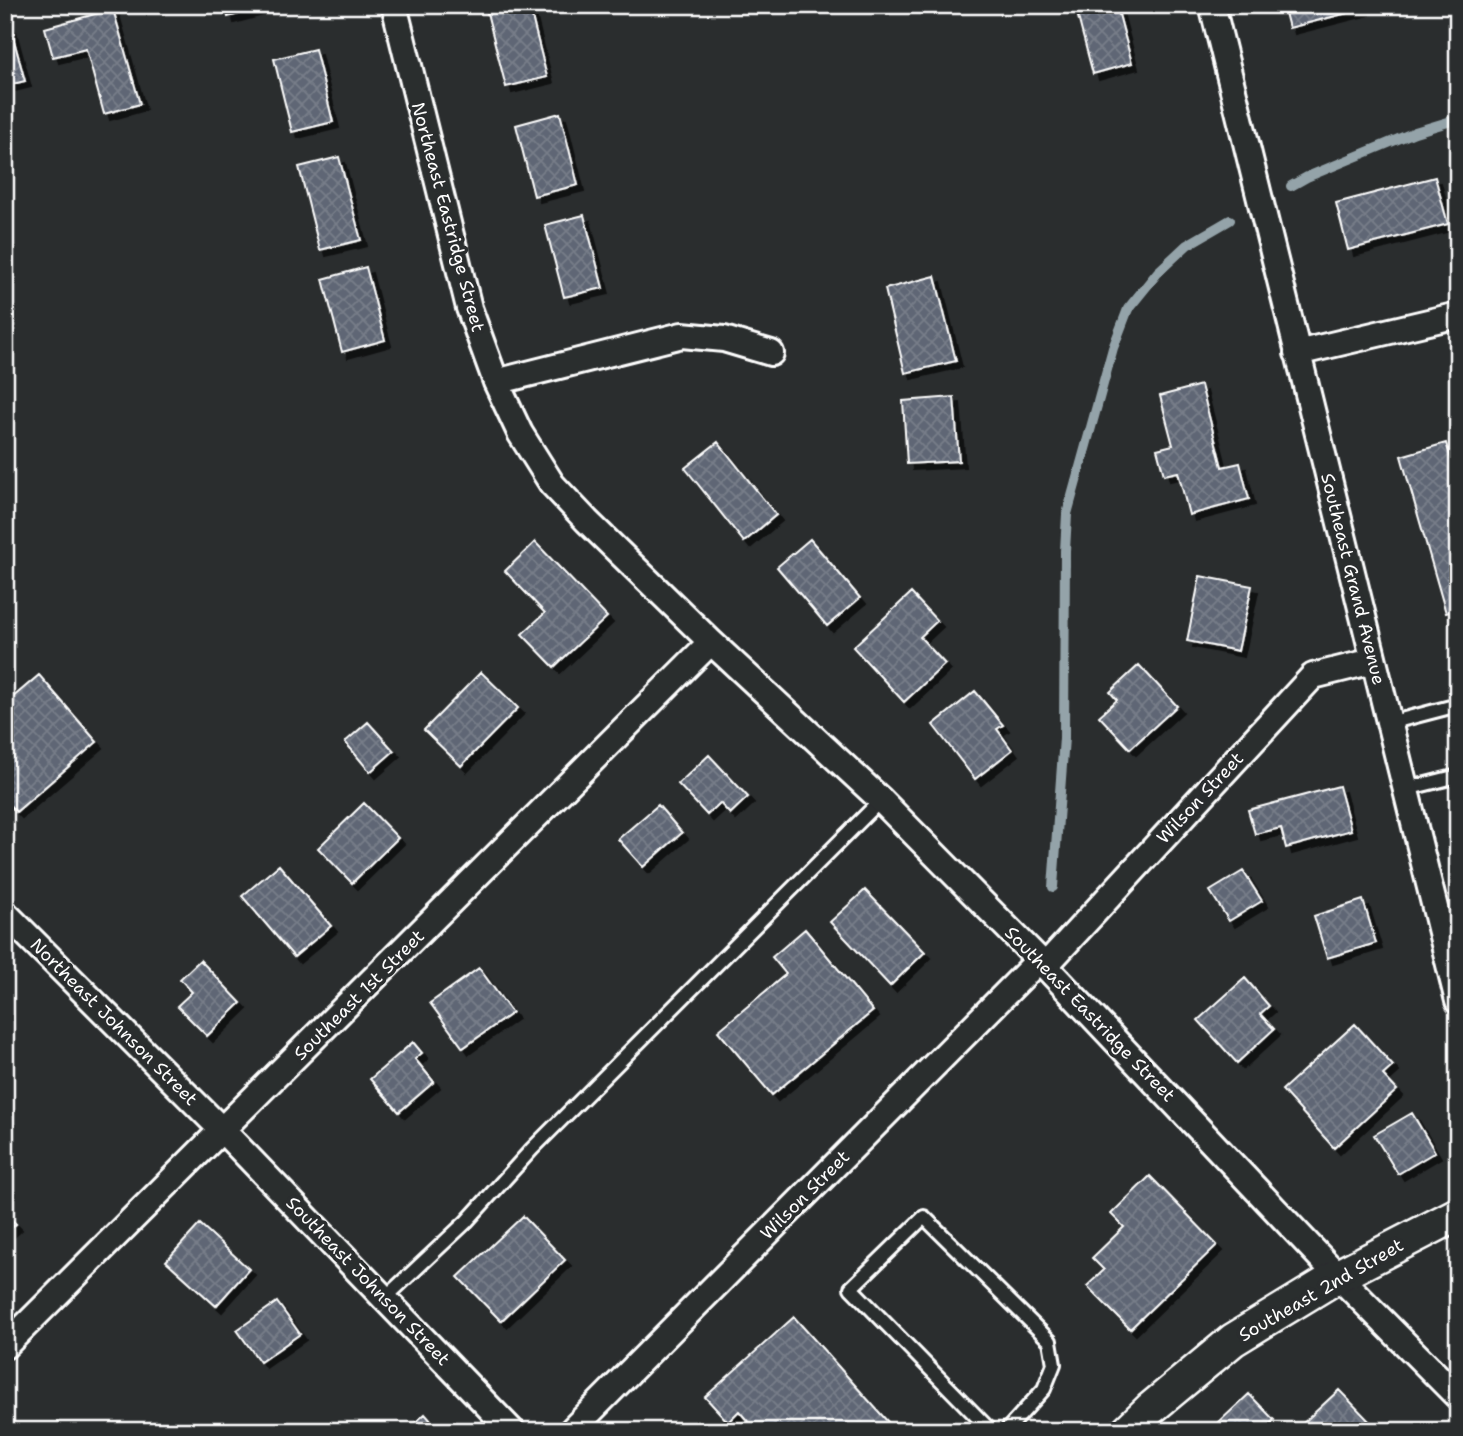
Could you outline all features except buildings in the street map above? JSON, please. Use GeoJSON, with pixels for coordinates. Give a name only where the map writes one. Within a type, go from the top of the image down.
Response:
{"type":"FeatureCollection","features":[{"type":"Feature","properties":{"kind":"street","name":"Northeast Eastridge Street"},"geometry":{"type":"LineString","coordinates":[[394,5],[469,308],[496,382],[520,433],[552,484],[587,522],[711,642]]}},
{"type":"Feature","properties":{"kind":"street","name":"Southeast Grand Avenue"},"geometry":{"type":"LineString","coordinates":[[1212,5],[1458,1001]]}},
{"type":"Feature","properties":{"kind":"street"},"geometry":{"type":"LineString","coordinates":[[1297,354],[1458,315]]}},
{"type":"Feature","properties":{"kind":"street"},"geometry":{"type":"LineString","coordinates":[[496,382],[682,335],[723,338],[771,353]]}},
{"type":"Feature","properties":{"kind":"street","name":"Southeast Eastridge Street"},"geometry":{"type":"LineString","coordinates":[[711,642],[881,800],[1042,963],[1338,1276],[1458,1396]]}},
{"type":"Feature","properties":{"kind":"street","name":"Southeast 1st Street"},"geometry":{"type":"LineString","coordinates":[[5,1346],[711,642]]}},
{"type":"Feature","properties":{"kind":"street","name":"Wilson Street"},"geometry":{"type":"LineString","coordinates":[[571,1431],[996,1001],[1042,963],[1313,676],[1373,661]]}},
{"type":"Feature","properties":{"kind":"street","name":"Northeast Johnson Street"},"geometry":{"type":"LineString","coordinates":[[5,913],[223,1131]]}},
{"type":"Feature","properties":{"kind":"street","name":"Southeast Johnson Street"},"geometry":{"type":"LineString","coordinates":[[223,1131],[512,1431]]}},
{"type":"Feature","properties":{"kind":"street","name":"Southeast 2nd Street"},"geometry":{"type":"LineString","coordinates":[[1127,1431],[1233,1340],[1338,1276],[1458,1214]]}},
{"type":"Feature","properties":{"kind":"lane"},"geometry":{"type":"LineString","coordinates":[[1389,723],[1458,705]]}},
{"type":"Feature","properties":{"kind":"lane"},"geometry":{"type":"LineString","coordinates":[[1406,789],[1458,776]]}},
{"type":"Feature","properties":{"kind":"lane"},"geometry":{"type":"LineString","coordinates":[[385,1298],[466,1222],[532,1149],[881,800]]}},
{"type":"Feature","properties":{"kind":"lane"},"geometry":{"type":"LineString","coordinates":[[991,1431],[851,1288],[924,1217],[1050,1341],[1054,1364],[1044,1389],[1006,1431]]}},
{"type":"Feature","properties":{"kind":"waterway"},"geometry":{"type":"LineString","coordinates":[[1291,186],[1415,132],[1458,119]]}},
{"type":"Feature","properties":{"kind":"waterway"},"geometry":{"type":"LineString","coordinates":[[1053,887],[1064,738],[1067,514],[1113,348],[1128,309],[1158,272],[1187,245],[1230,220]]}}]}
